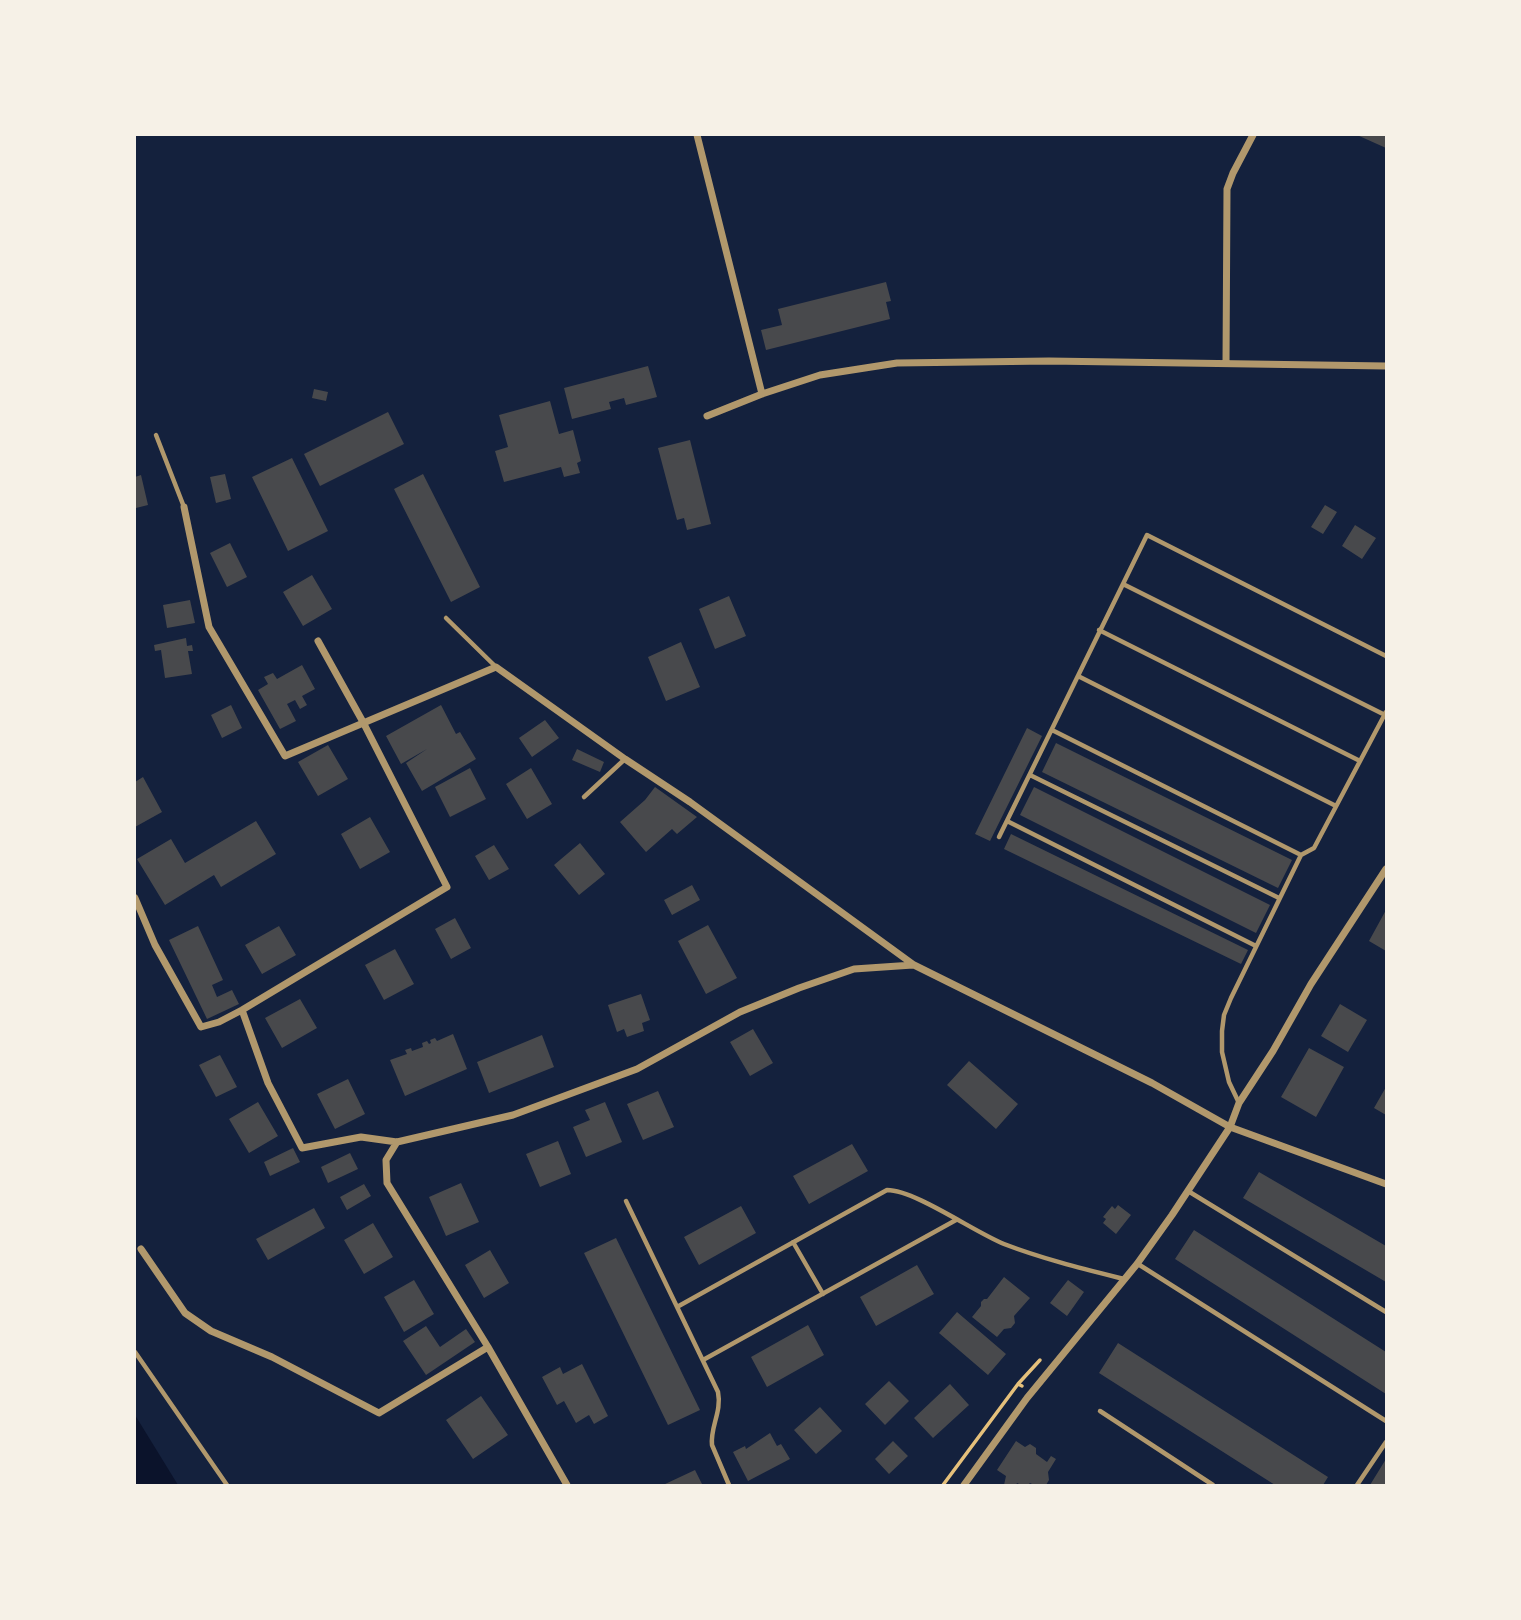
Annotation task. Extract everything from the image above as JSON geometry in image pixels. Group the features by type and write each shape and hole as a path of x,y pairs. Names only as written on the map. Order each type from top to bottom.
{"street":[{"path":"697,135 762,394"},
{"path":"1226,363 1227,189 1253,135"},
{"path":"707,416 820,375 897,363 1386,366"},
{"path":"184,507 209,627 285,756 496,667 690,802 914,965 1152,1083 1230,1127 1386,1184"},
{"path":"135,898 155,945 201,1027 219,1022 242,1010 447,887 363,722 318,641"},
{"path":"964,1485 1027,1398 1137,1264 1188,1191 1230,1127 1239,1103 1273,1051 1311,984 1386,869"},
{"path":"242,1010 268,1083 302,1148 361,1137 397,1142 513,1115 637,1069 740,1012 821,980 854,969 914,965"},
{"path":"397,1142 386,1160 387,1183 488,1346 567,1485"},
{"path":"141,1249 185,1313 211,1331 272,1357 379,1413 488,1346"}],"lane":[{"path":"156,435 184,507"},
{"path":"999,837 1147,536 1386,656"},
{"path":"1122,584 1385,714 1314,848 1301,855 1231,998 1222,1031 1222,1052 1229,1082 1239,1103"},
{"path":"446,618 496,667"},
{"path":"1099,630 1360,761"},
{"path":"1077,676 1336,806"},
{"path":"1052,730 1301,855"},
{"path":"584,797 625,759"},
{"path":"1030,775 1279,898"},
{"path":"1007,821 1256,946"},
{"path":"677,1307 887,1190 905,1193 1016,1248 1124,1279"},
{"path":"1188,1191 1386,1312"},
{"path":"626,1201 718,1392 720,1401 711,1438 729,1485"},
{"path":"703,1360 956,1220"},
{"path":"793,1242 822,1294"},
{"path":"1137,1264 1386,1421"},
{"path":"135,1352 227,1485"},
{"path":"1100,1411 1213,1485"},
{"path":"1357,1485 1386,1442"}],"water":[{"path":"135,1415 178,1485 135,1485"}],"building":[{"path":"1357,135 1386,135 1386,148"},
{"path":"886,282 891,301 886,302 890,319 766,350 761,330 782,325 778,309"},
{"path":"648,366 657,397 626,405 624,398 609,402 611,409 572,419 564,388"},
{"path":"314,389 328,392 326,401 312,398"},
{"path":"550,401 559,434 573,430 581,461 577,463 580,473 564,477 561,467 504,482 495,451 508,447 499,415"},
{"path":"388,412 404,444 320,486 304,454"},
{"path":"690,440 711,524 687,530 684,518 677,520 658,448"},
{"path":"292,458 328,531 288,551 252,477"},
{"path":"225,474 231,499 216,503 210,477"},
{"path":"423,474 480,587 451,602 394,489"},
{"path":"141,475 148,505 136,508 135,477"},
{"path":"1325,505 1337,512 1323,534 1311,527"},
{"path":"1355,525 1376,538 1362,559 1342,546"},
{"path":"230,543 247,577 227,587 210,553"},
{"path":"312,575 332,609 303,626 283,592"},
{"path":"729,596 746,636 715,649 699,609"},
{"path":"190,600 195,623 167,628 163,605"},
{"path":"186,638 187,646 192,645 193,651 188,651 192,674 165,678 161,650 155,651 154,645"},
{"path":"681,642 700,687 666,701 648,657"},
{"path":"302,665 315,689 302,696 307,705 300,709 295,700 287,704 296,721 280,729 258,690 268,684 264,677 273,673 277,679"},
{"path":"231,705 242,728 222,738 211,715"},
{"path":"441,705 456,734 460,732 476,759 422,791 406,763 427,749 401,764 386,736"},
{"path":"545,720 559,738 532,757 519,738"},
{"path":"1027,728 1042,736 990,841 975,834"},
{"path":"1056,743 1292,860 1278,888 1042,772"},
{"path":"328,745 348,779 318,796 298,762"},
{"path":"577,749 604,762 600,772 572,760"},
{"path":"470,768 486,799 450,817 435,787"},
{"path":"531,768 552,804 527,819 506,784"},
{"path":"143,777 162,812 135,827 135,782"},
{"path":"655,787 697,817 677,834 672,829 646,852 620,822 645,800"},
{"path":"1034,787 1270,905 1256,933 1020,815"},
{"path":"370,817 390,852 360,869 341,834"},
{"path":"256,821 276,854 221,887 214,875 165,905 137,859 171,839 185,863"},
{"path":"1011,834 1248,950 1241,964 1004,849"},
{"path":"580,843 605,874 579,895 554,865"},
{"path":"494,845 509,869 489,880 475,856"},
{"path":"692,885 700,900 672,915 664,900"},
{"path":"1386,910 1386,951 1369,941"},
{"path":"455,918 471,948 451,959 435,929"},
{"path":"708,925 737,978 706,994 678,941"},
{"path":"198,926 223,980 212,985 217,997 232,990 239,1004 207,1019 169,940"},
{"path":"279,926 296,955 262,974 245,945"},
{"path":"395,949 414,984 384,1000 365,965"},
{"path":"641,994 650,1020 642,1023 644,1031 627,1037 624,1029 617,1032 608,1005"},
{"path":"300,999 317,1028 282,1048 265,1018"},
{"path":"1340,1004 1367,1020 1348,1052 1321,1036"},
{"path":"753,1029 773,1063 750,1076 730,1042"},
{"path":"453,1034 467,1069 405,1096 390,1060 407,1054 405,1050 411,1048 412,1051 423,1047 422,1043 427,1041 429,1044 430,1040 435,1038 437,1041"},
{"path":"542,1035 554,1067 489,1093 477,1062"},
{"path":"1309,1048 1344,1067 1316,1117 1281,1097"},
{"path":"220,1055 237,1087 216,1097 199,1065"},
{"path":"969,1061 1018,1104 996,1129 947,1085"},
{"path":"348,1079 365,1114 335,1129 317,1094"},
{"path":"1386,1087 1386,1115 1374,1108"},
{"path":"658,1091 674,1127 643,1140 627,1104"},
{"path":"258,1102 278,1136 249,1153 229,1119"},
{"path":"605,1102 622,1142 586,1157 573,1127 590,1120 585,1110"},
{"path":"558,1141 571,1174 540,1187 526,1154"},
{"path":"852,1144 868,1171 809,1204 793,1176"},
{"path":"293,1148 300,1162 270,1176 264,1162"},
{"path":"350,1153 358,1169 328,1183 321,1167"},
{"path":"1259,1172 1386,1246 1386,1282 1243,1198"},
{"path":"461,1183 479,1222 446,1236 429,1197"},
{"path":"364,1184 371,1196 347,1210 340,1197"},
{"path":"1118,1205 1131,1215 1116,1234 1103,1223 1106,1219 1103,1217 1112,1206 1115,1209"},
{"path":"741,1206 756,1233 699,1265 684,1237"},
{"path":"314,1208 325,1228 268,1260 256,1239"},
{"path":"373,1223 393,1257 364,1274 344,1240"},
{"path":"1194,1230 1386,1352 1386,1394 1175,1259"},
{"path":"616,1238 700,1410 668,1425 584,1253"},
{"path":"490,1250 509,1283 484,1298 465,1265"},
{"path":"917,1265 934,1294 876,1326 860,1297"},
{"path":"1004,1277 1030,1298 1014,1316 1015,1323 1011,1328 1004,1329 997,1337 972,1317 981,1302 987,1299"},
{"path":"414,1280 434,1314 404,1332 384,1297"},
{"path":"1068,1280 1084,1292 1067,1316 1050,1303"},
{"path":"957,1312 1006,1354 988,1375 939,1333"},
{"path":"808,1325 824,1355 767,1387 751,1357"},
{"path":"426,1326 440,1347 466,1329 475,1342 426,1375 403,1341"},
{"path":"1118,1343 1328,1477 1323,1485 1275,1485 1099,1373"},
{"path":"582,1364 608,1416 594,1424 589,1415 576,1423 564,1401 557,1405 542,1377 560,1367 563,1374"},
{"path":"889,1381 909,1401 885,1425 865,1404"},
{"path":"950,1384 969,1405 933,1438 914,1418"},
{"path":"481,1396 508,1435 473,1459 446,1420"},
{"path":"820,1407 842,1431 816,1454 794,1430"},
{"path":"770,1433 777,1446 781,1444 790,1459 748,1481 733,1452 745,1446 746,1449"},
{"path":"893,1441 908,1456 889,1474 875,1459"},
{"path":"1016,1441 1025,1447 1030,1444 1036,1448 1036,1454 1047,1462 1051,1456 1056,1459 1048,1472 1049,1480 1046,1485 1004,1485 1006,1476 997,1470"},
{"path":"1386,1459 1386,1485 1370,1485"},
{"path":"695,1470 702,1484 700,1485 663,1485"}]}
